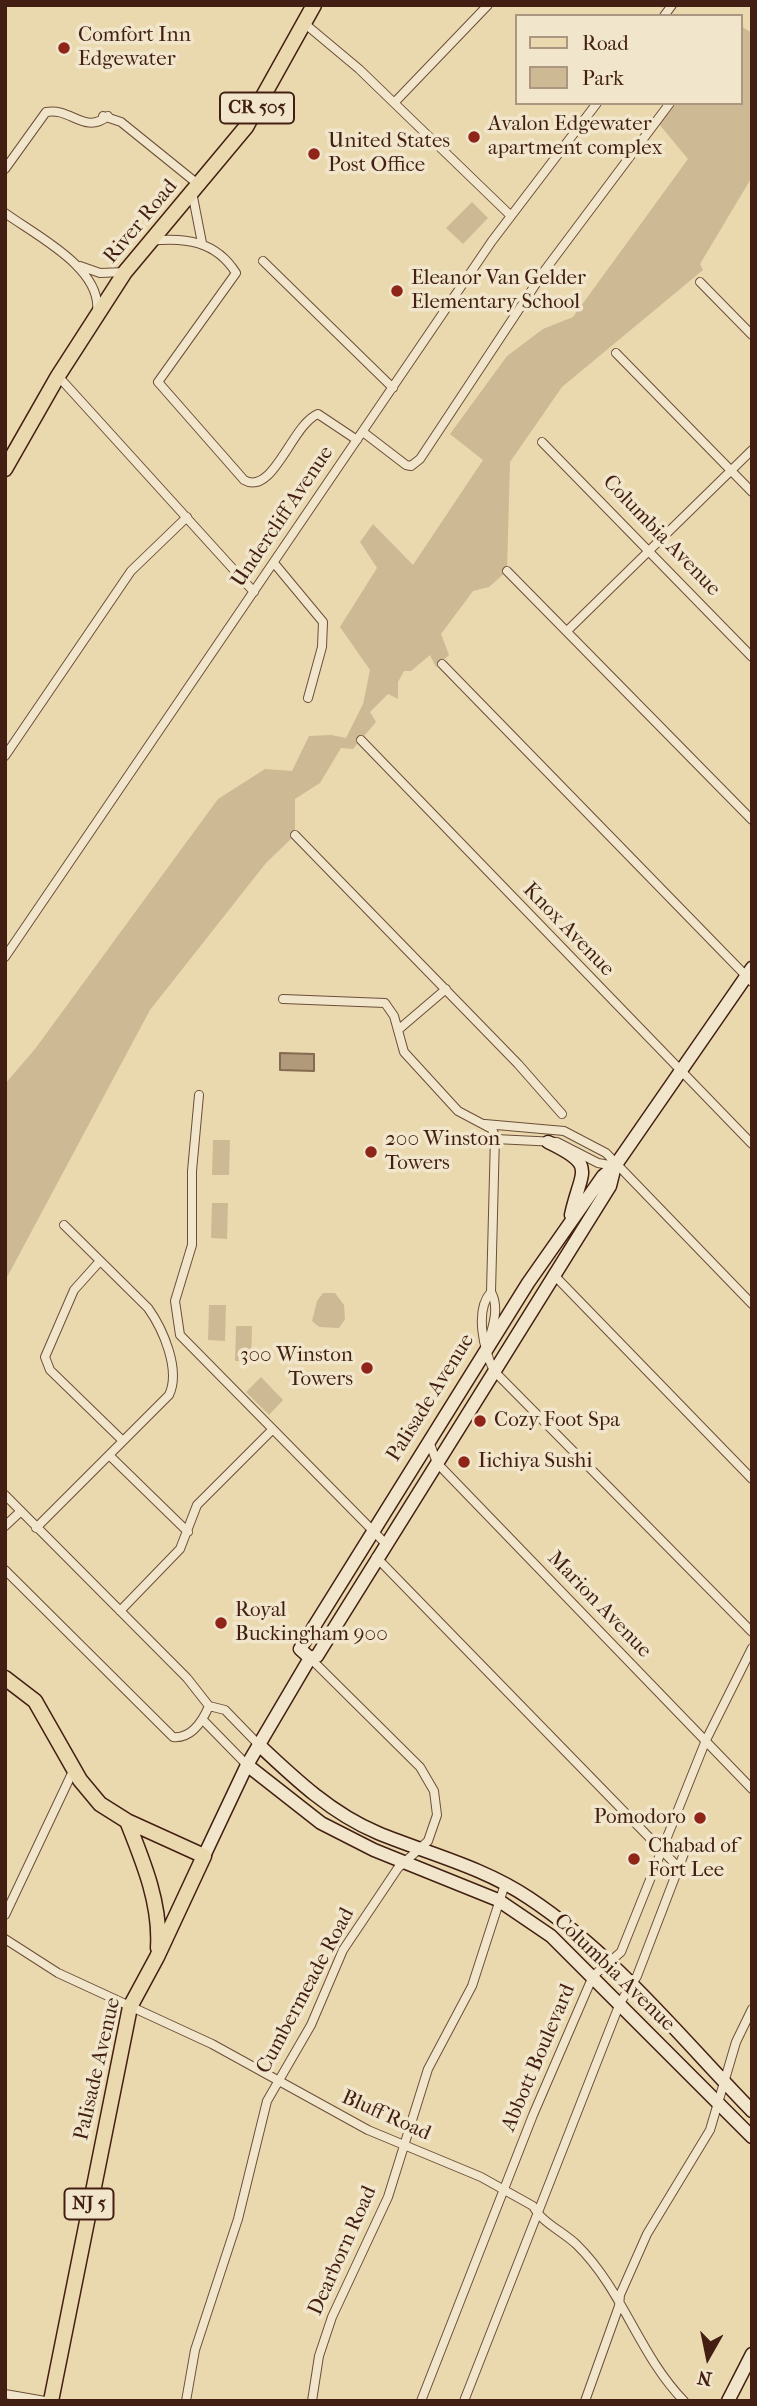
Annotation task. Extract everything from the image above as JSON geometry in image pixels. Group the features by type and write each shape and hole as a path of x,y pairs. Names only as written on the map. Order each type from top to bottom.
{"main road":[{"name":"River Road","path":"5,469 58,376 125,272 246,127 314,5"},
{"name":"Palisade Avenue","path":"310,1658 300,1649 485,1352 567,1225 603,1176 615,1166 679,1070 750,976"},
{"path":"548,1142 573,1154 582,1164 582,1179 567,1225 565,1245 551,1264 554,1274"},
{"name":"Palisade Avenue","path":"51,2401 130,2007 157,1957 247,1765 310,1658 317,1656 376,1557 610,1186 615,1166"},
{"path":"5,1678 36,1701 74,1769 100,1804 127,1821 204,1856"},
{"name":"Columbia Avenue","path":"259,1745 327,1805 377,1833 421,1848 505,1884 550,1912 632,1986 752,2111"},
{"name":"Columbia Avenue","path":"247,1765 321,1824 374,1850 498,1900 551,1936 621,2003 752,2137"},
{"name":"NJ 5","path":"127,1821 146,1871 158,1920 157,1957"},
{"path":"728,2401 752,2354"}],"street":[{"path":"394,103 488,5"},
{"path":"304,23 394,103 510,215"},
{"name":"Undercliff Avenue","path":"5,957 510,215 595,105"},
{"path":"149,241 177,239 202,243 223,257 236,273 160,376 159,385 248,482 265,480 301,429 318,414 411,466 420,460 545,270 669,105"},
{"path":"5,169 46,112 58,110 89,124 99,116 108,116 121,122 195,189 202,243"},
{"path":"5,213 74,263 94,287 98,302 96,315"},
{"path":"263,261 393,388"},
{"path":"74,263 100,273 125,272"},
{"path":"700,282 752,335"},
{"path":"616,353 752,492"},
{"path":"58,376 254,592"},
{"name":"Columbia Avenue","path":"542,442 752,657"},
{"path":"567,631 752,450"},
{"path":"5,756 131,571 187,517"},
{"path":"274,563 323,621 322,647 308,698"},
{"path":"507,571 752,820"},
{"path":"442,664 750,976"},
{"name":"Knox Avenue","path":"361,740 752,1144"},
{"path":"295,835 446,989 562,1114"},
{"path":"398,1030 446,989"},
{"path":"283,999 385,1003 398,1030 404,1052 458,1111 492,1129 495,1139 491,1292 495,1299 494,1323 485,1352 494,1371 752,1632"},
{"path":"199,1095 191,1171 194,1221 192,1245 175,1301 180,1335 271,1431 385,1543"},
{"path":"480,1124 564,1131 606,1153 615,1166 752,1304"},
{"path":"495,1139 568,1145 598,1163 615,1166"},
{"path":"36,1528 169,1395 173,1387 171,1365 159,1324 148,1308 64,1225"},
{"path":"100,1261 74,1290 45,1357 50,1370 123,1441"},
{"path":"554,1274 752,1479"},
{"path":"120,1611 180,1549 197,1505 271,1431"},
{"name":"Marion Avenue","path":"429,1441 437,1463 752,1788"},
{"path":"109,1455 188,1532"},
{"path":"5,1495 187,1678 209,1706 225,1710 259,1745"},
{"path":"5,1526 21,1511"},
{"path":"376,1557 680,1869"},
{"path":"5,1570 169,1734 180,1738 186,1736 203,1720 209,1706"},
{"name":"Abbott Boulevard","path":"421,2401 593,1976 621,1952 706,1740 752,1648"},
{"name":"Cumbermeade Road","path":"186,2401 195,2350 238,2219 262,2114 311,2025 343,1950 405,1862 428,1841 437,1815 434,1791 428,1777 310,1658"},
{"path":"203,1720 247,1765"},
{"path":"5,1915 74,1769"},
{"path":"464,2401 621,2003 632,1986 688,1843"},
{"name":"Dearborn Road","path":"312,2401 319,2356 328,2327 379,2218 428,2069 472,1986 505,1884"},
{"name":"Bluff Road","path":"5,1939 58,1973 212,2044 359,2126 505,2190 533,2206 538,2215 585,2254 620,2306 650,2358 684,2401"},
{"path":"585,2401 620,2306 620,2295 647,2234 699,2150 719,2104 723,2081 736,2042 752,2010"},
{"path":"5,2394 45,2401"}],"green space":[{"path":"743,27 752,33 752,177 700,264 703,270 562,387 510,462 507,571 489,587 473,591 441,634 449,655 436,667 430,655 411,671 404,671 398,682 398,699 388,694 370,712 376,722 353,749 341,748 320,783 295,799 295,835 266,863 150,1010 5,1281 5,1084 35,1049 218,799 265,769 292,771 309,736 331,735 346,738 363,704 370,670 340,627 377,568 360,542 373,524 413,565 483,460 450,434 507,356 543,329 573,317 688,159 659,124 675,105 743,105"},
{"path":"472,202 488,218 463,244 446,228"},
{"path":"213,1140 230,1140 229,1175 212,1175"},
{"path":"212,1203 228,1203 227,1239 211,1238"},
{"path":"323,1293 335,1293 344,1305 345,1319 339,1328 319,1327 312,1321 317,1301"},
{"path":"209,1305 226,1305 225,1341 208,1340"},
{"path":"236,1326 252,1326 251,1361 235,1361"},
{"path":"261,1377 283,1400 269,1415 246,1392"}],"shaded area":[{"path":"280,1053 314,1054 314,1071 280,1070"}],"place":[{"name":"Comfort Inn Edgewater","path":"64,48"},
{"name":"Avalon Edgewater apartment complex","path":"474,137"},
{"name":"United States Post Office","path":"314,154"},
{"name":"Eleanor Van Gelder Elementary School","path":"397,291"},
{"name":"200 Winston Towers","path":"371,1152"},
{"name":"300 Winston Towers","path":"367,1368"},
{"name":"Cozy Foot Spa","path":"480,1421"},
{"name":"Iichiya Sushi","path":"464,1462"},
{"name":"Royal Buckingham 900","path":"221,1623"},
{"name":"Pomodoro","path":"700,1818"},
{"name":"Chabad of Fort Lee","path":"634,1859"}]}
